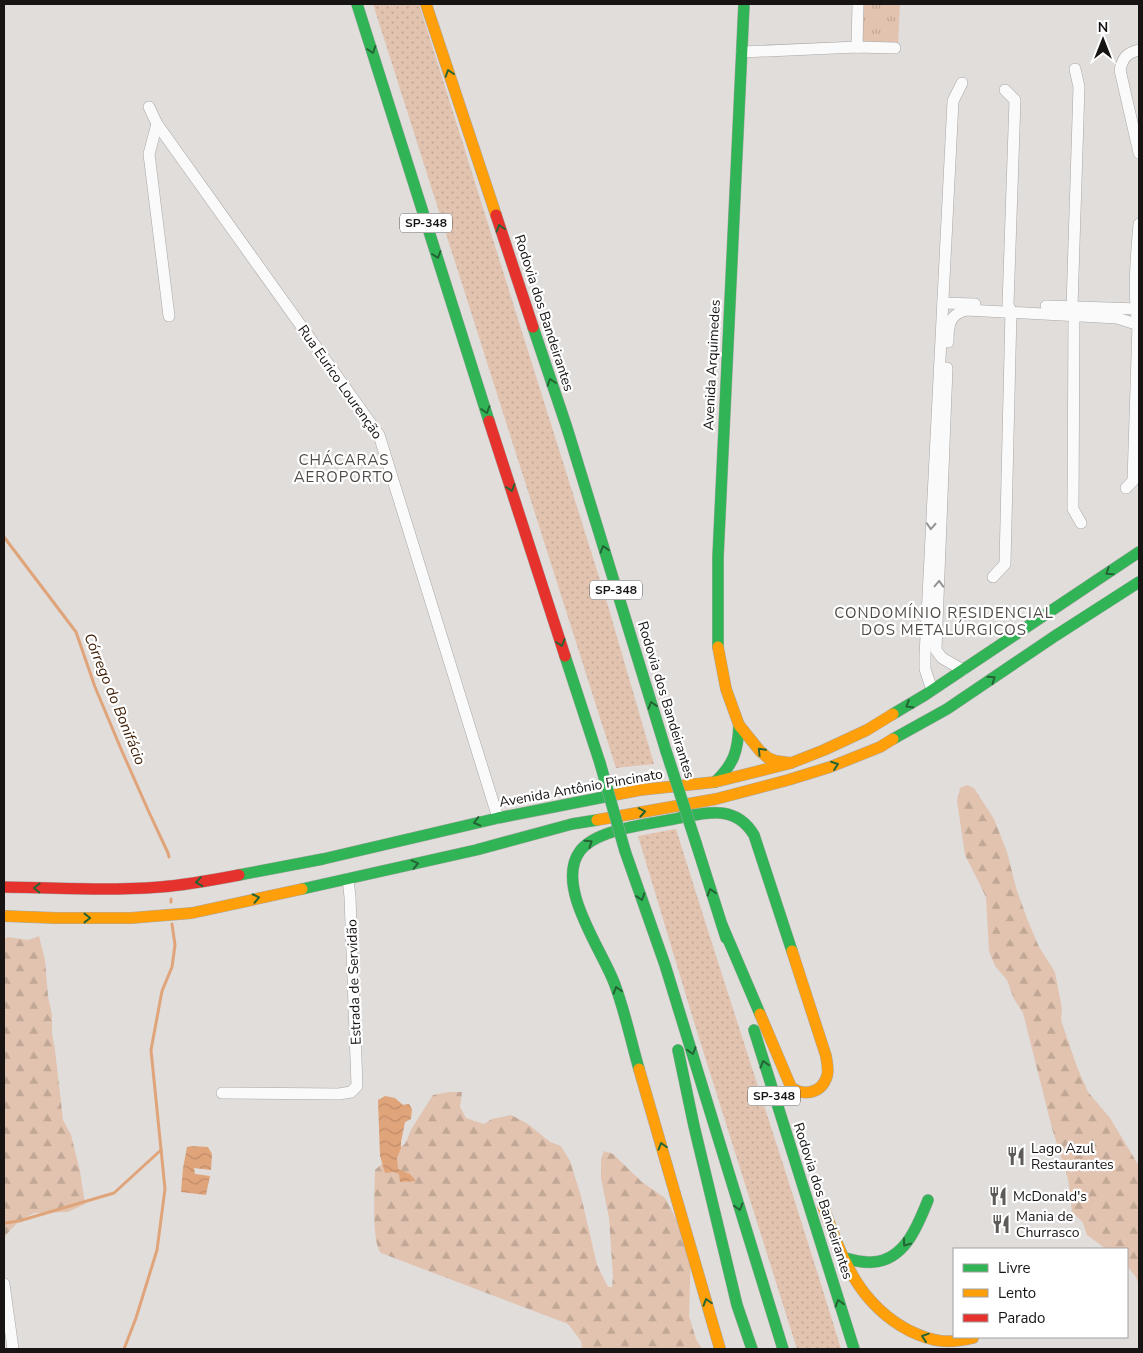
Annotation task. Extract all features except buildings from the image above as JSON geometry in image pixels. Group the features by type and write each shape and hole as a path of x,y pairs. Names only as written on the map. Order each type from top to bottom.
{"main road":[{"name":"SP-348","path":"357,4 600,763 625,851 665,965 782,1349"},
{"name":"Rodovia dos Bandeirantes","path":"426,4 564,419 854,1349"},
{"name":"Avenida Arquimedes","path":"744,4 718,557 718,651 726,689 740,725 760,752 768,758 791,763"},
{"name":"Avenida Antônio Pincinato","path":"4,887 120,889 197,883 323,859 568,803 640,790 715,782 791,763 867,730 963,670 1139,552"},
{"path":"4,916 131,918 192,913 212,899 348,879 476,850 572,824 716,799 788,780 880,747 947,709 1054,636 1139,582"},
{"path":"932,690 948,695 972,693"},
{"name":"Avenida Arquimedes","path":"715,782 726,772 733,761 739,742 740,725"},
{"path":"720,1349 615,985 609,968 587,927 576,900 572,878 576,857 582,848 593,840 623,829 717,812 740,818 754,834 826,1056 827,1075 823,1084 816,1090 802,1093 797,1092 791,1087 722,926"},
{"path":"323,859 335,863 342,868 346,872 348,879"},
{"path":"212,899 217,888 248,884 272,877 289,866"},
{"path":"665,965 676,1038 694,1126 737,1305 752,1349"},
{"path":"784,1128 807,1166 842,1257 865,1295 884,1314 906,1330 927,1338 946,1342 973,1338"},
{"path":"842,1257 856,1262 870,1263 886,1260 902,1250 913,1234 928,1200"}],"street":[{"path":"857,47 858,4"},
{"path":"742,52 857,47 894,48"},
{"path":"1139,50 1131,52 1123,60 1120,70 1135,116 1139,153"},
{"path":"1075,69 1079,87 1073,311 1073,509 1082,523"},
{"path":"932,690 924,669 942,303 953,101 962,83"},
{"path":"994,576 1005,564 1009,308 1015,100 1005,90"},
{"name":"Rua Eurico Lourenção","path":"149,107 157,124 379,435 498,818"},
{"path":"157,124 150,154 169,316"},
{"path":"1126,488 1133,481 1139,224"},
{"path":"942,303 1073,311 1137,309"},
{"path":"963,670 942,658 936,650 948,328 958,312 1009,308"},
{"path":"1073,311 1128,320 1138,325"},
{"name":"Estrada de Servidão","path":"222,1093 339,1094 351,1092 357,1086 348,879"},
{"path":"4,1291 13,1349"}],"green space":[{"path":"373,4 419,4 606,599 654,764 616,768"},
{"path":"858,4 900,4 898,45 857,47"},
{"path":"967,785 974,788 994,819 1007,852 1016,888 1028,921 1039,947 1055,972 1062,1009 1061,1020 1077,1067 1088,1092 1110,1118 1139,1166 1139,1285 1136,1277 1128,1267 1128,1248 1105,1248 1087,1235 1083,1223 1072,1211 1068,1179 1052,1128 1023,1013 1014,999 1007,980 995,966 989,951 986,897 965,855 957,801 960,788"},
{"path":"676,829 841,1349 797,1349 694,1022 638,836"},
{"path":"39,936 45,960 63,1120 71,1135 80,1171 85,1204 68,1212 34,1213 19,1221 4,1237 4,939 8,937 28,940"},
{"path":"462,1092 460,1107 466,1118 484,1124 492,1119 511,1115 528,1124 550,1142 561,1146 570,1161 581,1196 597,1265 608,1287 612,1287 613,1277 609,1218 601,1178 601,1159 604,1151 613,1154 642,1182 665,1198 691,1249 689,1316 696,1339 702,1349 582,1349 581,1341 568,1324 381,1253 376,1238 375,1226 375,1170 405,1144 412,1128 433,1095"}],"water":[{"path":"385,1096 395,1098 403,1105 409,1104 412,1109 411,1119 405,1122 401,1148 397,1158 398,1169 410,1174 416,1181 400,1182 399,1174 393,1172 385,1173 380,1156 378,1100"},
{"path":"187,1147 208,1147 212,1154 211,1170 194,1168 195,1174 210,1176 206,1195 181,1192"}],"waterway":[{"name":"Córrego do Bonifácio","path":"4,537 76,632 95,687 169,857"},
{"name":"Córrego do Bonifácio","path":"124,1349 136,1318 157,1250 165,1189 151,1050 162,991 172,967 175,945 172,924"},
{"path":"5,1223 19,1221 114,1193 161,1150"}],"traffic: fast":[{"path":"357,4 489,421"},
{"path":"718,647 718,557 744,4"},
{"path":"533,327 567,428 666,751"},
{"path":"893,714 925,695 1139,552"},
{"path":"893,739 947,709 1139,582"},
{"path":"565,656 600,763"},
{"path":"715,782 727,769 734,756 738,742 739,725"},
{"path":"666,751 696,843"},
{"path":"600,763 625,851"},
{"path":"239,875 323,859 498,818 614,795"},
{"path":"639,1069 615,985 576,900 573,882 574,865 580,851 588,843 599,837 626,828 701,814 721,813 739,819 747,825 754,835 792,951"},
{"path":"302,889 476,850 572,824 597,820"},
{"path":"696,843 726,938"},
{"path":"625,851 665,965 783,1349"},
{"path":"722,925 760,1014"},
{"path":"754,1030 854,1349"},
{"path":"678,1050 694,1126 737,1305 752,1349"},
{"path":"842,1257 857,1261 873,1262 884,1260 894,1255 909,1240 928,1200"}],"traffic: slow":[{"path":"426,4 496,215"},
{"path":"718,647 726,689 739,725 768,758 791,763"},
{"path":"614,795 640,790 715,782 791,763 867,730 893,714"},
{"path":"597,820 716,799 788,780 830,767 880,747 893,739"},
{"path":"4,916 131,918 192,913 302,889"},
{"path":"760,1014 791,1087 801,1092 817,1090 825,1082 828,1066 792,951"},
{"path":"639,1069 720,1349"},
{"path":"823,1206 837,1244 854,1278 877,1307 892,1320 926,1338 941,1341 973,1338"}],"traffic: jam":[{"path":"496,215 533,327"},
{"path":"489,421 565,656"},
{"path":"4,887 121,889 180,885 239,875"}],"place":[{"name":"Lago Azul Restaurantes","path":"1016,1156"},
{"name":"McDonald's","path":"998,1196"},
{"name":"Mania de Churrasco","path":"1001,1224"}],"district":[{"name":"CHÁCARAS AEROPORTO","path":"344,468"},
{"name":"CONDOMÍNIO RESIDENCIAL DOS METALÚRGICOS","path":"944,622"}]}
